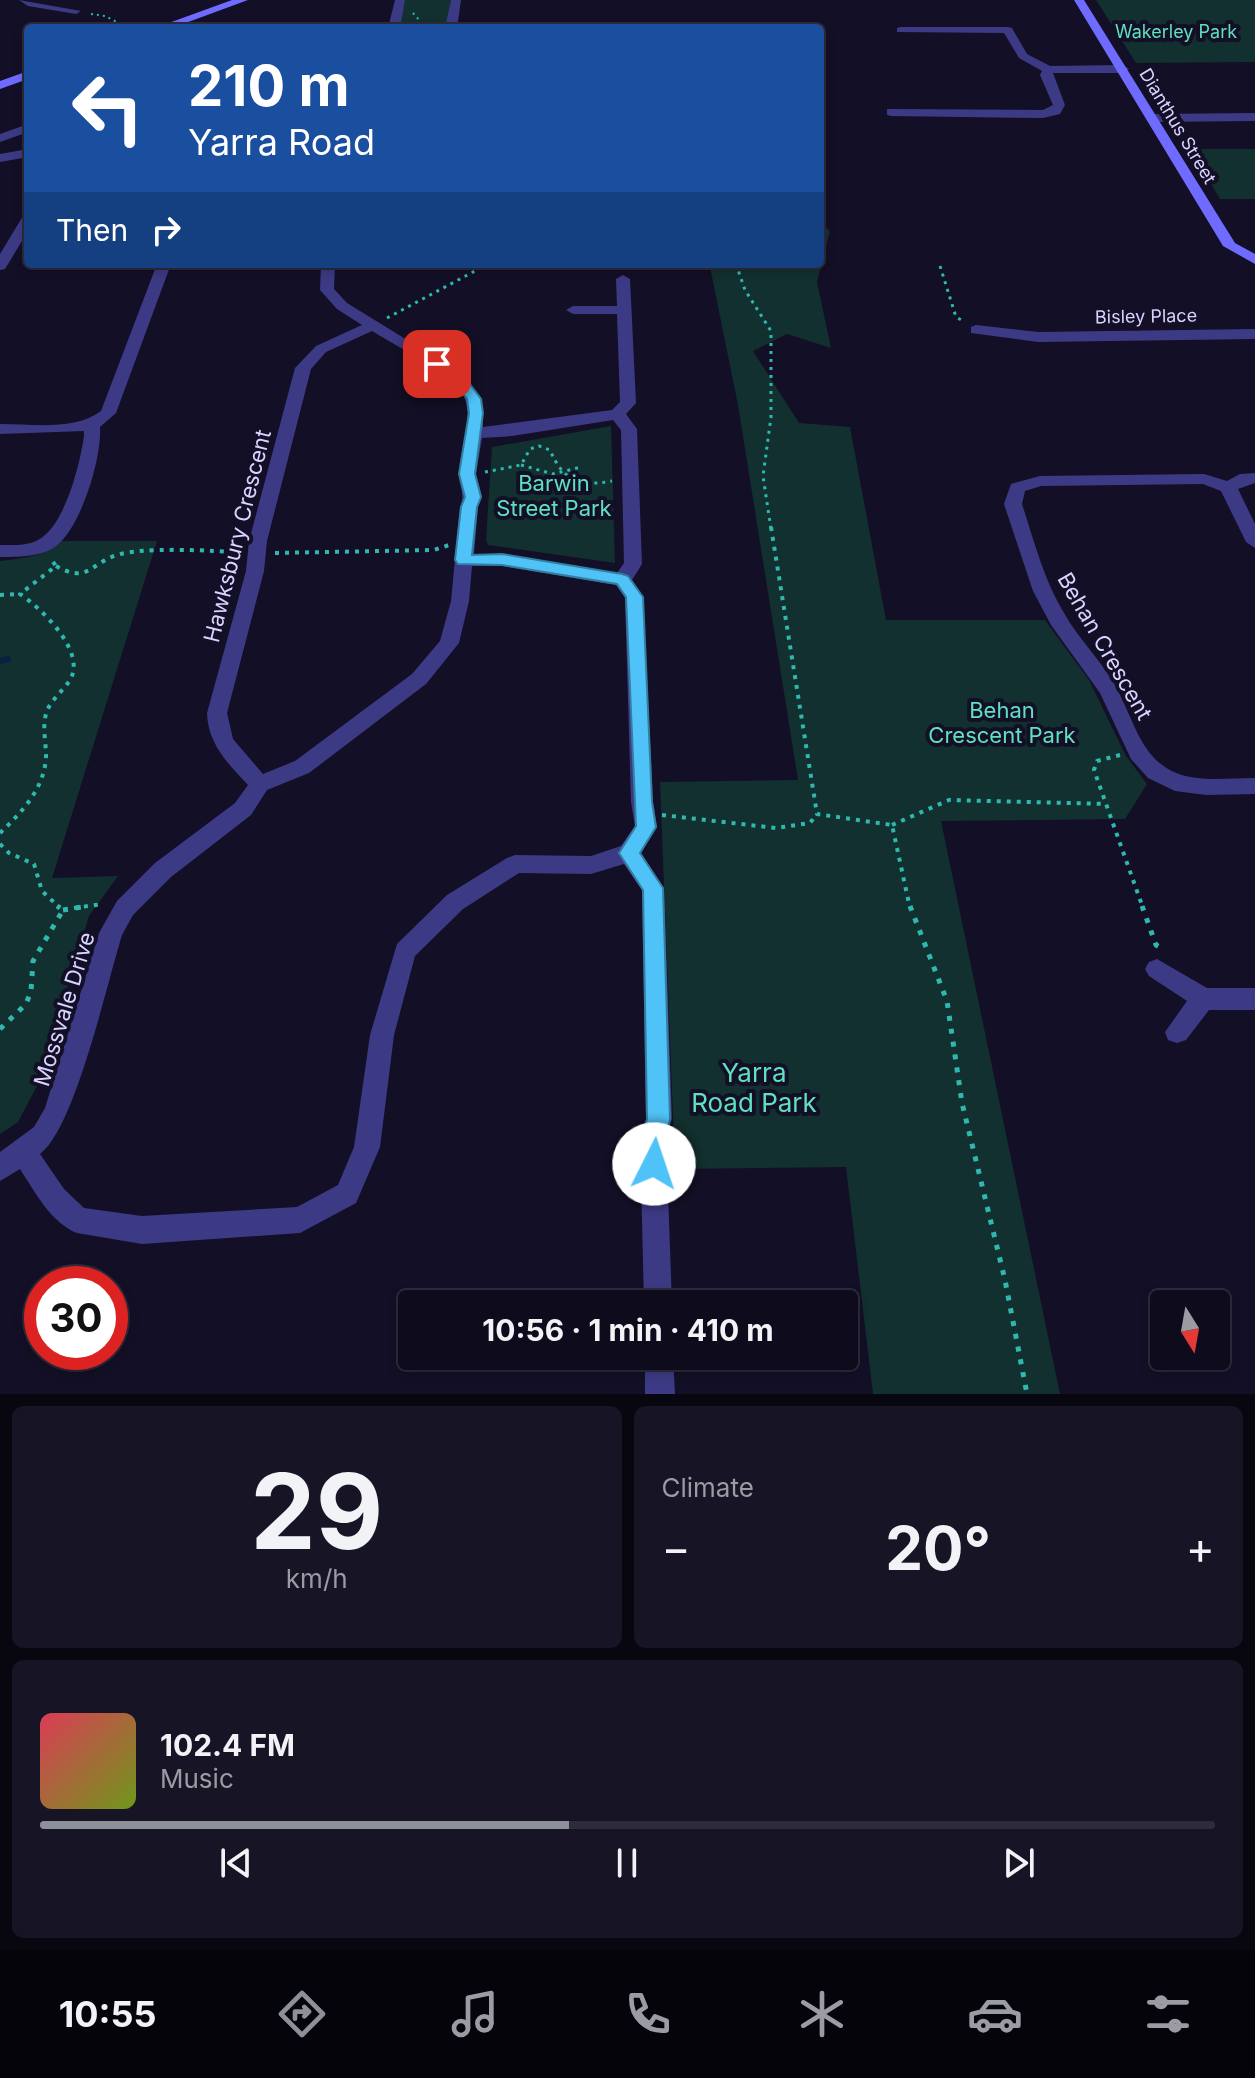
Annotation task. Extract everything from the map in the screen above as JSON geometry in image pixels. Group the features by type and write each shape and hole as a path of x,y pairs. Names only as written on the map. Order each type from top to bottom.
{"street":[{"path":"24,0 76,11"},
{"path":"173,24 243,0"},
{"path":"395,24 400,0"},
{"path":"452,24 456,0"},
{"name":"Dianthus Street","path":"1079,0 1230,246 1255,260"},
{"path":"901,30 1008,30 1023,56 1048,70 1123,69"},
{"path":"891,112 1043,114 1056,111 1059,105 1046,75 1048,70"},
{"path":"0,85 24,76"},
{"path":"1153,118 1255,117"},
{"path":"0,138 24,129"},
{"path":"0,158 24,154"},
{"path":"0,266 24,226"},
{"path":"0,429 92,425 108,413 157,292 162,268"},
{"name":"Mossvale Drive","path":"0,1168 43,1136 56,1112 111,933 125,908 163,870 243,809 260,784 302,767 419,679 449,643 460,601 459,552 473,497 467,474 475,433 474,399 458,378 342,306 327,290 328,268"},
{"path":"475,433 512,431 617,414 628,403 623,279"},
{"path":"573,310 623,310"},
{"name":"Hawksbury Crescent","path":"260,784 223,744 216,728 234,646 259,562 257,540 263,527 303,368 321,349 373,325"},
{"name":"Bisley Place","path":"976,330 1038,337 1255,334"},
{"path":"617,414 629,429 633,564 622,580"},
{"path":"0,551 35,549 59,533 90,457 94,437 92,425"},
{"name":"Behan Crescent","path":"1255,478 1246,478 1228,487 1204,479 1040,481 1017,488 1013,504 1042,591 1058,620 1108,690 1138,753 1155,772 1175,783 1206,787 1255,786"},
{"path":"1228,487 1255,542"},
{"path":"23,1152 55,1198 77,1220 142,1230 300,1220 347,1194 367,1147 382,1035 405,951 455,902 515,864 591,865 629,853 646,827 634,597 622,580 459,552"},
{"path":"629,853 653,888 659,1119 653,1136 658,1290"},
{"path":"1161,960 1203,999 1255,999"},
{"path":"1177,1032 1203,999"},
{"path":"659,1370 660,1394"}],"path":[{"path":"76,11 105,16 121,24"},
{"path":"940,266 956,317 976,330"},
{"path":"373,325 480,268"},
{"path":"644,813 776,828 810,823 817,814 763,476 771,417 771,331 745,290 737,268"},
{"path":"521,465 530,449 539,446 550,450 566,479 580,484 630,477"},
{"path":"485,472 521,465 546,473 581,467"},
{"path":"51,540 61,547 49,561 70,574 81,575 118,554 176,554 212,550 246,554"},
{"path":"263,553 459,552"},
{"path":"20,594 56,566"},
{"path":"0,595 20,594 37,604 73,660 72,674 52,699 45,714 46,759 41,777 14,821 0,833"},
{"path":"1138,753 1107,756 1097,761 1094,770 1161,960"},
{"path":"817,814 892,825 949,800 1106,804"},
{"path":"892,825 913,920 947,1001 962,1103 1005,1280 1027,1394"},
{"path":"0,844 9,853 34,864 42,893 51,904 63,910 95,903 112,905"},
{"path":"0,1029 26,1008 33,987 31,969 37,954 59,925 63,910"}],"green space":[{"path":"405,0 451,0 447,24 400,24"},
{"name":"Wakerley Park","path":"1096,0 1255,0 1255,62 1136,63"},
{"path":"1190,149 1255,149 1255,199 1220,199"},
{"path":"824,226 830,231 824,255"},
{"path":"710,268 821,268 817,282 831,348 787,334 753,351 799,423 850,427 886,620 1045,620 1089,680 1126,756 1147,784 1125,819 941,821 1060,1394 873,1394 846,1167 675,1169 660,782 798,780 738,405"},
{"name":"Barwin Street Park","path":"611,426 615,563 488,545 492,447"},
{"path":"62,541 157,541 52,878 118,876 89,916 38,1084 18,1122 0,1134 0,561 40,554"}],"waterway":[{"path":"0,661 8,659"}],"route":[{"path":"437,364 458,378 474,399 476,413 467,474 473,497 463,560 502,560 622,580 634,597 642,802 646,827 629,853 653,888 659,1119 653,1136 654,1164"}],"park label":[{"name":"Behan Crescent Park","path":"1002,722"},
{"name":"Yarra Road Park","path":"754,1087"}]}
